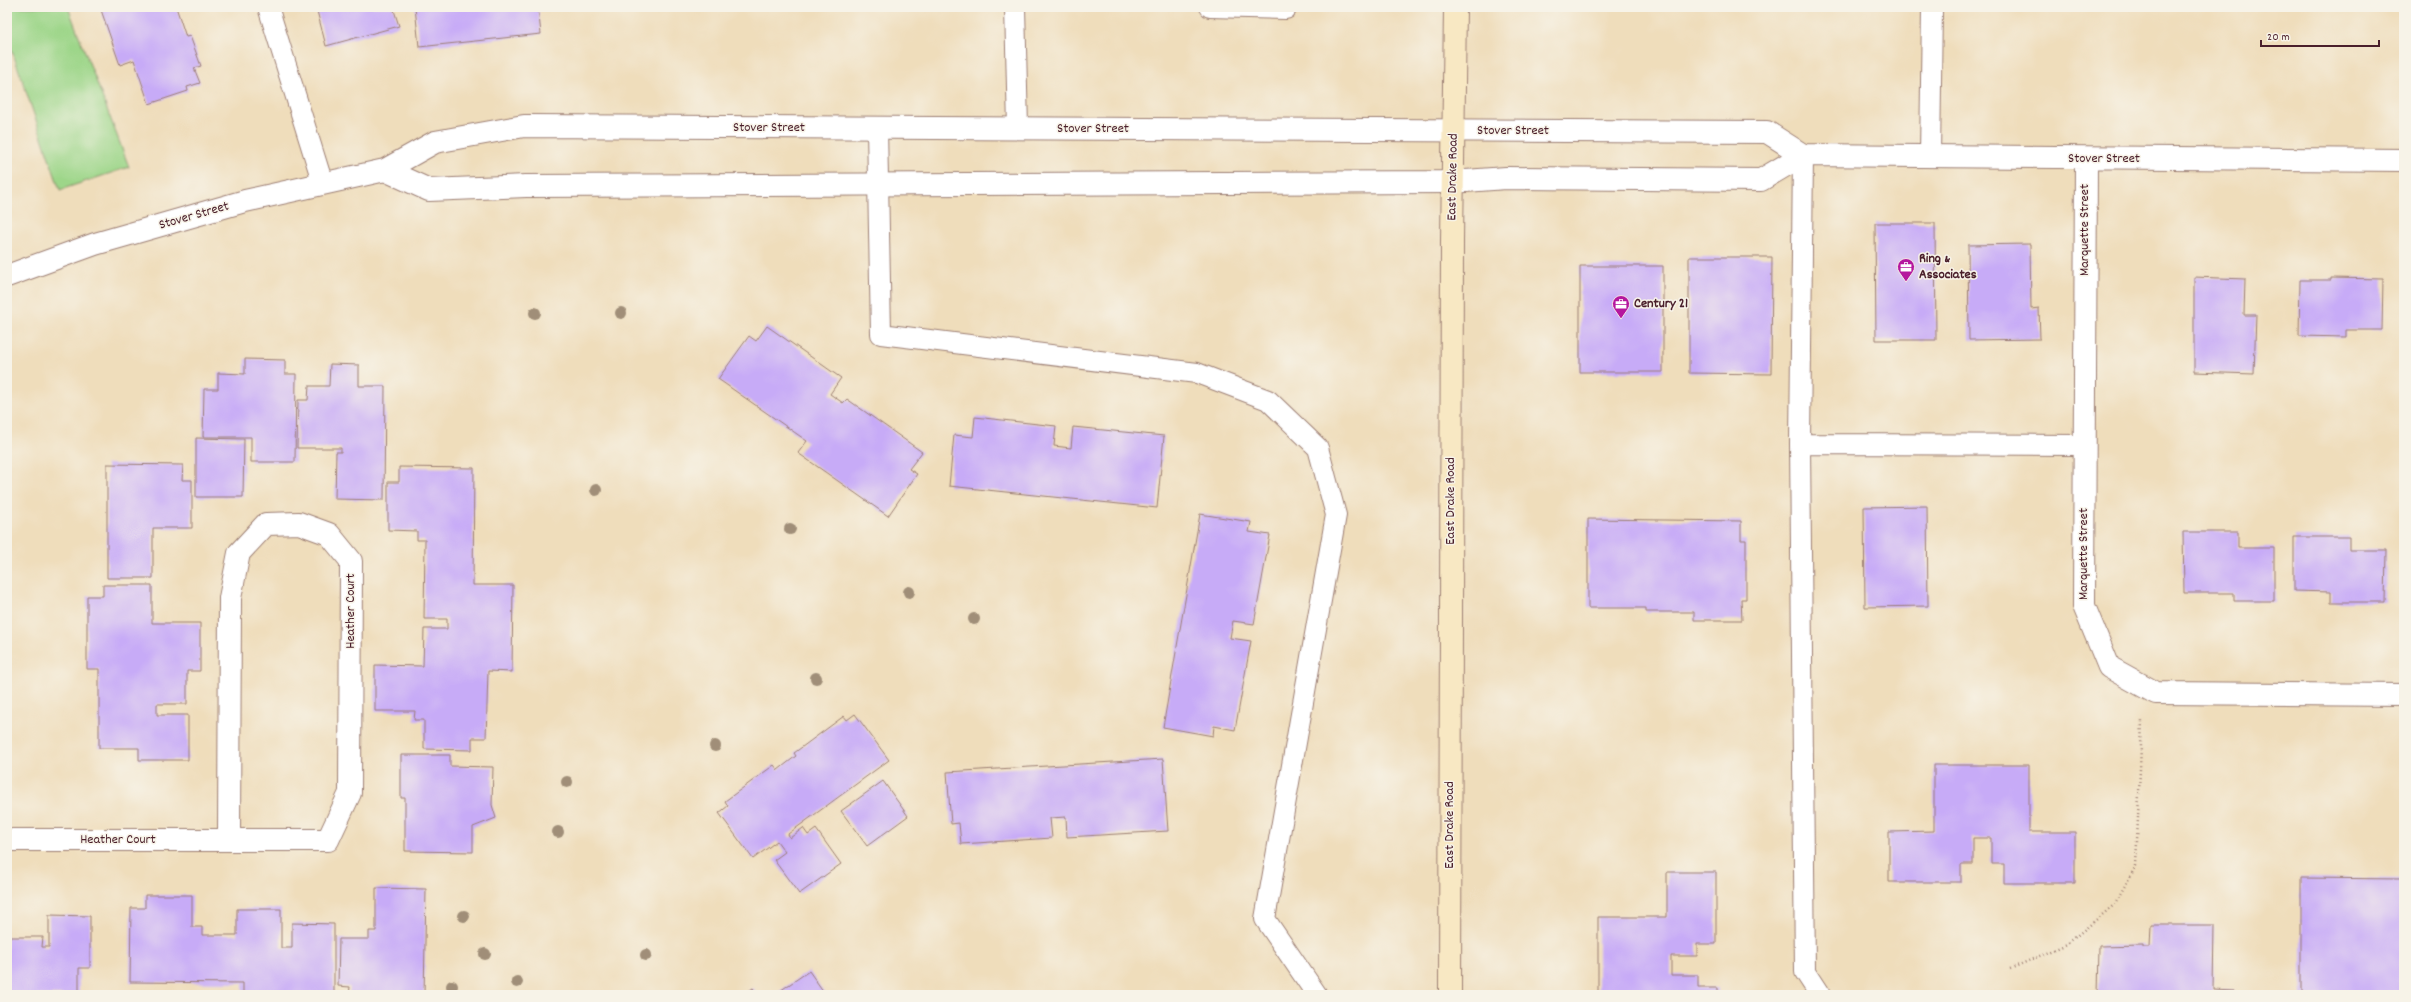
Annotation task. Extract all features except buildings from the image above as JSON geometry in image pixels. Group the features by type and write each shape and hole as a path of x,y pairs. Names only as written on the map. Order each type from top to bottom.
{"main road":[{"name":"East Drake Road","path":"1450,995 1452,182 1455,7"}],"street":[{"name":"Stover Street","path":"7,276 110,240 245,201 385,170 435,142 524,126 1767,132 1803,156 2404,160"},
{"path":"385,170 429,190 526,186 1452,182 1506,178 1761,180 1803,156"},
{"name":"Marquette Street","path":"2086,159 2084,606 2109,666 2156,694 2404,695"},
{"name":"Heather Court","path":"7,840 328,840 350,793 351,561 329,534 299,523 266,524 239,553 230,598 229,839"}],"lane":[{"path":"268,7 323,184"},
{"path":"1015,7 1018,128"},
{"path":"1210,7 1286,9 1286,7"},
{"path":"1930,157 1932,7"},
{"path":"877,128 881,334 1197,373 1268,400 1318,448 1336,515 1265,919 1317,995"},
{"path":"1803,156 1800,444 1805,972 1820,995"},
{"path":"1800,444 2084,445"}],"path":[{"path":"2010,969 2067,944 2114,905 2136,866 2142,731 2140,684"}],"green space":[{"path":"7,7 68,7 129,167 60,190 7,36"}],"place":[{"name":"Ring & Associates","path":"1906,282"},
{"name":"Century 21","path":"1621,319"}]}
